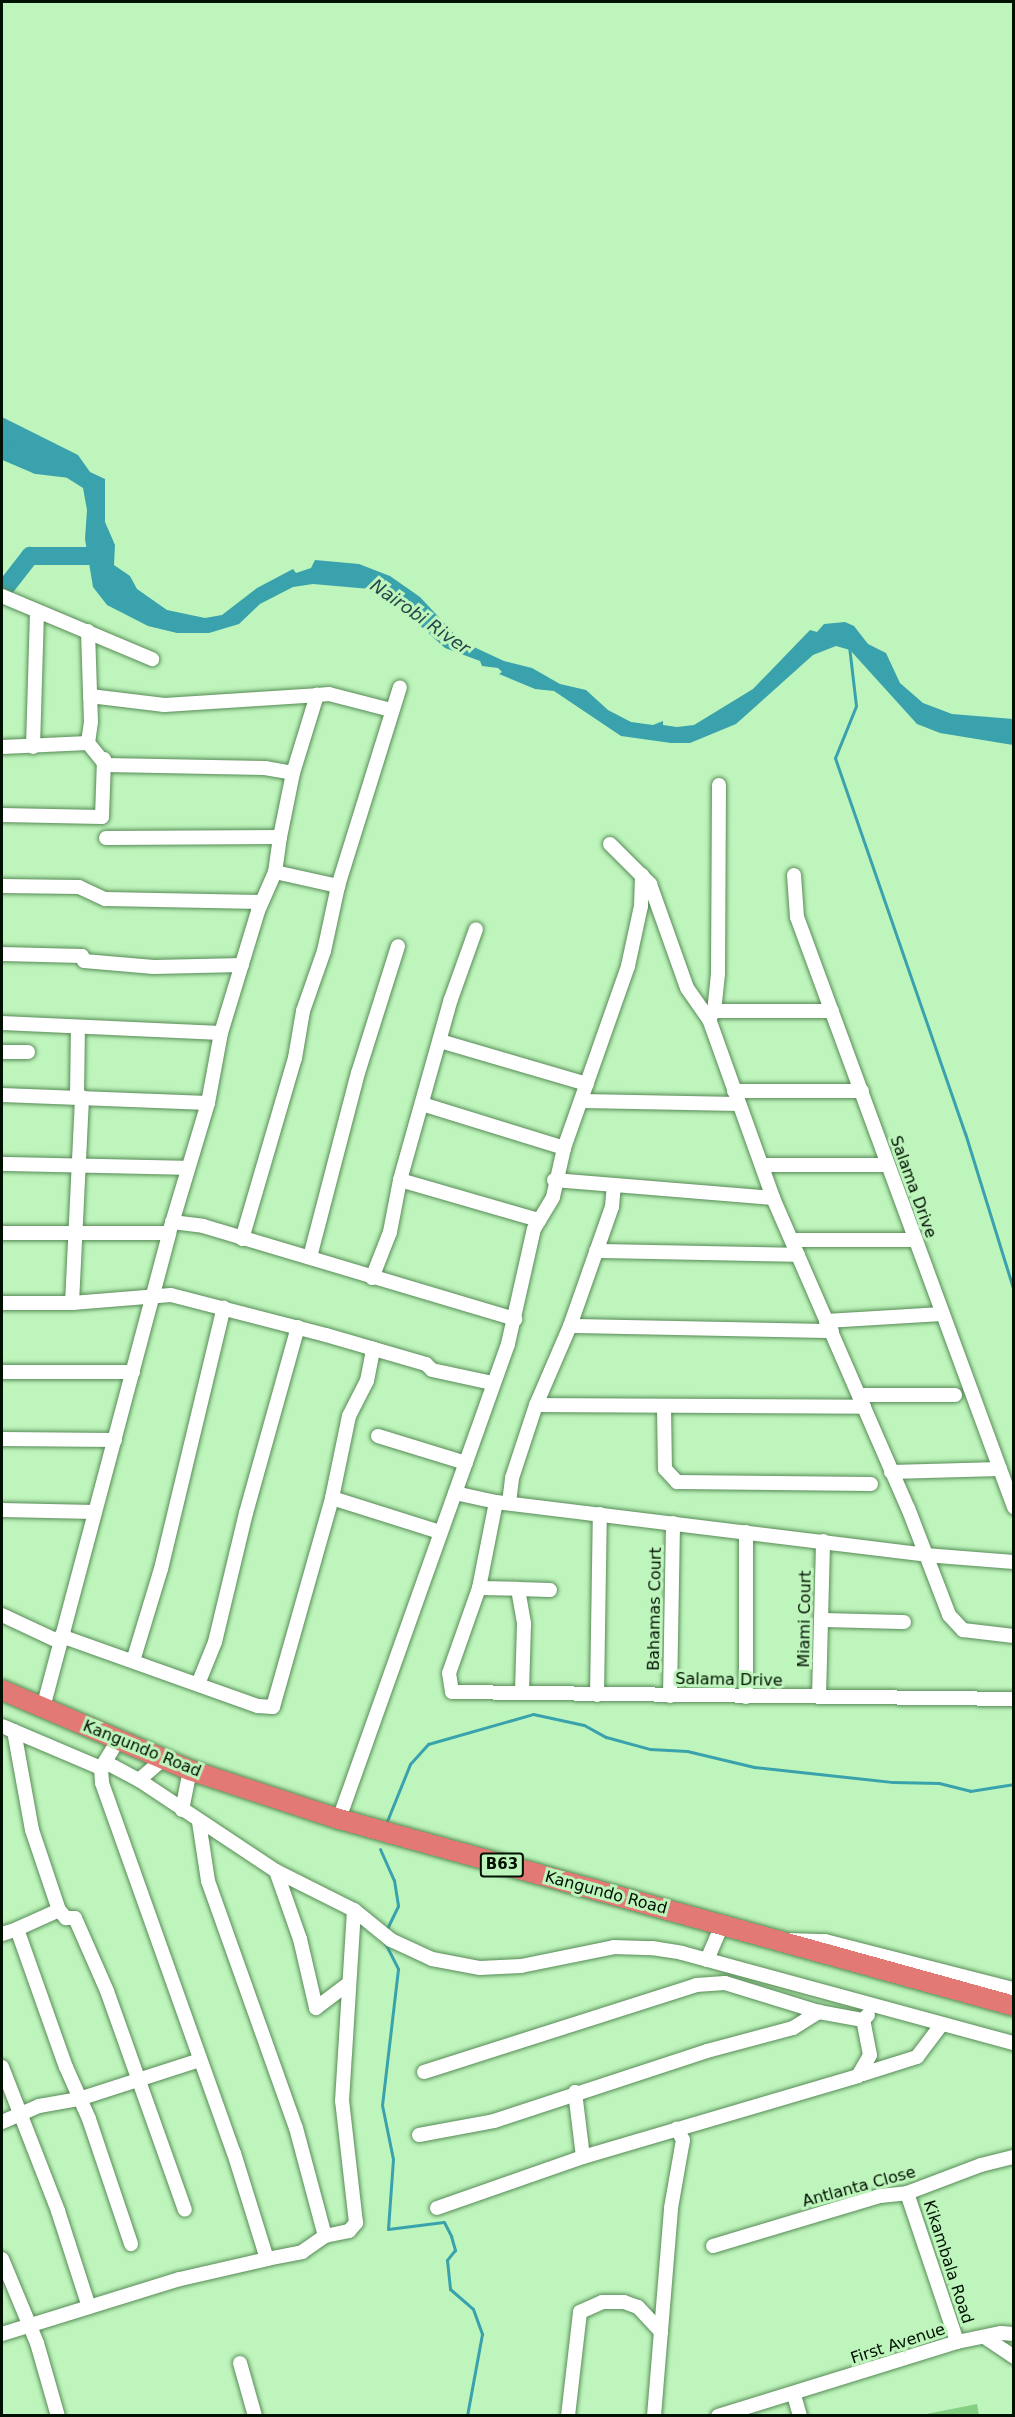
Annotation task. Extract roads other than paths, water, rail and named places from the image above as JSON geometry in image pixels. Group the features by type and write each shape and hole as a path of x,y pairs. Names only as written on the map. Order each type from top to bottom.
{"highway":[{"name":"Kangundo Road","path":"2,1690 190,1770 339,1820 1014,2006"}],"street":[{"path":"2,596 152,658"},
{"path":"33,747 37,611"},
{"path":"88,631 90,696 88,742 104,759 106,765 265,768 293,773"},
{"path":"242,1239 287,1086 338,886 400,687"},
{"path":"90,696 164,705 329,694 391,710"},
{"path":"43,1708 171,1228 208,1103 222,1034 261,902 275,872 293,773 317,695"},
{"path":"2,747 88,742"},
{"path":"2,815 102,817 104,759"},
{"path":"711,1015 718,974 719,785"},
{"path":"106,838 280,837"},
{"path":"610,844 650,884 687,988 711,1015 773,1198 862,1401 955,1624 975,1633 1014,1636"},
{"path":"275,872 338,886"},
{"path":"400,1180 539,1220 544,1218 553,1197 554,1180 564,1148 628,966 641,906 642,875"},
{"name":"Salama Drive","path":"794,875 794,908 1014,1507"},
{"path":"2,886 79,887 105,899 261,902"},
{"path":"372,1278 390,1232 400,1180 440,1041 476,929"},
{"path":"310,1257 358,1073 398,946"},
{"path":"2,954 81,956 84,961 153,967 242,965"},
{"path":"711,1015 832,1011"},
{"path":"2,1023 222,1034"},
{"path":"72,1303 79,1164 78,1028"},
{"path":"440,1041 587,1084"},
{"path":"2,1052 28,1052"},
{"path":"582,1101 862,1091"},
{"path":"2,1095 79,1096 208,1103"},
{"path":"422,1104 564,1148"},
{"path":"2,1164 188,1168"},
{"path":"763,1165 888,1165"},
{"path":"554,1180 773,1198"},
{"path":"550,1590 479,1588 502,1502 536,1405 570,1326 612,1207 614,1185"},
{"path":"339,1820 515,1319 523,1269 539,1220"},
{"path":"2,1233 74,1233 203,1226 515,1319"},
{"path":"793,1240 915,1240"},
{"path":"596,1251 798,1255"},
{"path":"2,1303 72,1303 171,1295 298,1327 426,1364 432,1370 492,1383"},
{"path":"133,1661 161,1569 224,1307"},
{"path":"570,1326 829,1326 942,1314"},
{"path":"198,1684 215,1641 246,1513 298,1327"},
{"path":"2,1615 60,1639 133,1661 258,1706 273,1707 332,1498 349,1416 368,1381 373,1349"},
{"path":"2,1372 133,1372"},
{"path":"536,1405 664,1408 862,1401 955,1395"},
{"path":"664,1408 665,1469 677,1482 871,1484"},
{"path":"378,1436 465,1463"},
{"path":"2,1439 115,1440"},
{"path":"891,1472 1000,1469"},
{"path":"455,1493 502,1502 823,1540 925,1555 1014,1562"},
{"path":"332,1498 440,1532"},
{"path":"2,1510 95,1512"},
{"path":"597,1695 600,1514"},
{"name":"Bahamas Court","path":"670,1696 673,1523"},
{"path":"746,1532 746,1697"},
{"name":"Miami Court","path":"819,1697 823,1540"},
{"name":"Salama Drive","path":"479,1588 449,1673 449,1685 457,1694 1014,1699"},
{"path":"518,1589 524,1624 522,1694"},
{"path":"821,1620 904,1622"},
{"path":"8,1728 139,1780 276,1871 354,1910 391,1940 432,1959 480,1968 540,1965 614,1947 652,1948 707,1960 1014,2043"},
{"path":"8,1728 33,1830 58,1910 66,1918 75,1918 107,1991 185,2210"},
{"path":"117,1740 103,1765 102,1783 200,2060 267,2259"},
{"path":"139,1780 163,1759"},
{"path":"182,1810 190,1770"},
{"path":"199,1822 208,1881 296,2128 325,2236"},
{"path":"276,1871 300,1939 316,2008 347,1985"},
{"path":"2,1934 58,1910"},
{"path":"2,2334 89,2307 267,2259 302,2252 325,2236 349,2231 356,2223 342,2101 347,1985 354,1910"},
{"path":"707,1960 722,1925"},
{"path":"17,1929 79,2099 89,2119 131,2244"},
{"path":"780,1942 803,1938 825,1941 1014,1989"},
{"path":"424,2072 696,1985 725,1983 819,2012 864,2020"},
{"path":"864,2020 876,2007"},
{"path":"419,2135 494,2121 575,2092 793,2028 819,2012"},
{"path":"863,2074 870,2055 864,2020"},
{"path":"437,2208 584,2157 917,2057 942,2025"},
{"path":"2,2121 19,2114 79,2099 137,2077 200,2060"},
{"path":"2,2067 58,2211 89,2307"},
{"path":"575,2092 584,2157"},
{"path":"654,2415 672,2208 683,2139 677,2129"},
{"name":"Antlanta Close","path":"713,2246 880,2196 907,2193 981,2164 1014,2157"},
{"name":"Kikambala Road","path":"907,2193 957,2342"},
{"path":"2,2259 29,2326 58,2415"},
{"path":"568,2415 580,2312 602,2302 624,2302 638,2307 662,2332"},
{"name":"First Avenue","path":"718,2415 794,2395 957,2342 986,2338 1001,2333 1013,2338"},
{"path":"986,2338 1014,2357"},
{"path":"240,2363 255,2415"},
{"path":"794,2395 800,2415"}],"water":[{"path":"2,417 78,455 90,472 105,479 105,522 115,545 114,565 130,576 137,589 167,610 205,618 222,615 257,588 293,569 296,573 311,568 315,560 359,564 390,576 420,597 461,641 504,661 532,668 560,684 586,690 608,710 631,722 653,725 663,721 663,725 677,727 694,725 753,689 810,630 817,632 824,624 845,622 854,626 868,644 886,653 900,683 923,703 952,714 1013,719 1013,745 940,733 917,724 850,650 836,646 813,655 736,724 690,743 671,743 621,736 554,691 535,689 499,674 502,672 498,668 482,666 480,661 445,648 396,604 370,589 313,584 293,587 260,604 239,624 209,633 177,633 148,626 107,605 93,587 85,539 87,510 83,488 45,464 2,452"}],"waterway":[{"name":"Nairobi River","path":"2,450 37,465 71,469"},
{"path":"2,592 30,556 105,556"},
{"path":"849,646 856,706 835,758 965,1133 1014,1291"},
{"path":"385,1826 410,1764 428,1744 533,1714 584,1725 606,1737 650,1749 687,1751 754,1767 893,1782 939,1783 970,1791 1014,1784"},
{"path":"380,1849 394,1880 398,1906 387,1929"},
{"path":"385,1943 398,1969 382,2105 393,2159 388,2229 444,2222 451,2236 455,2250 447,2260 450,2289 473,2309 482,2334 467,2416"}]}
